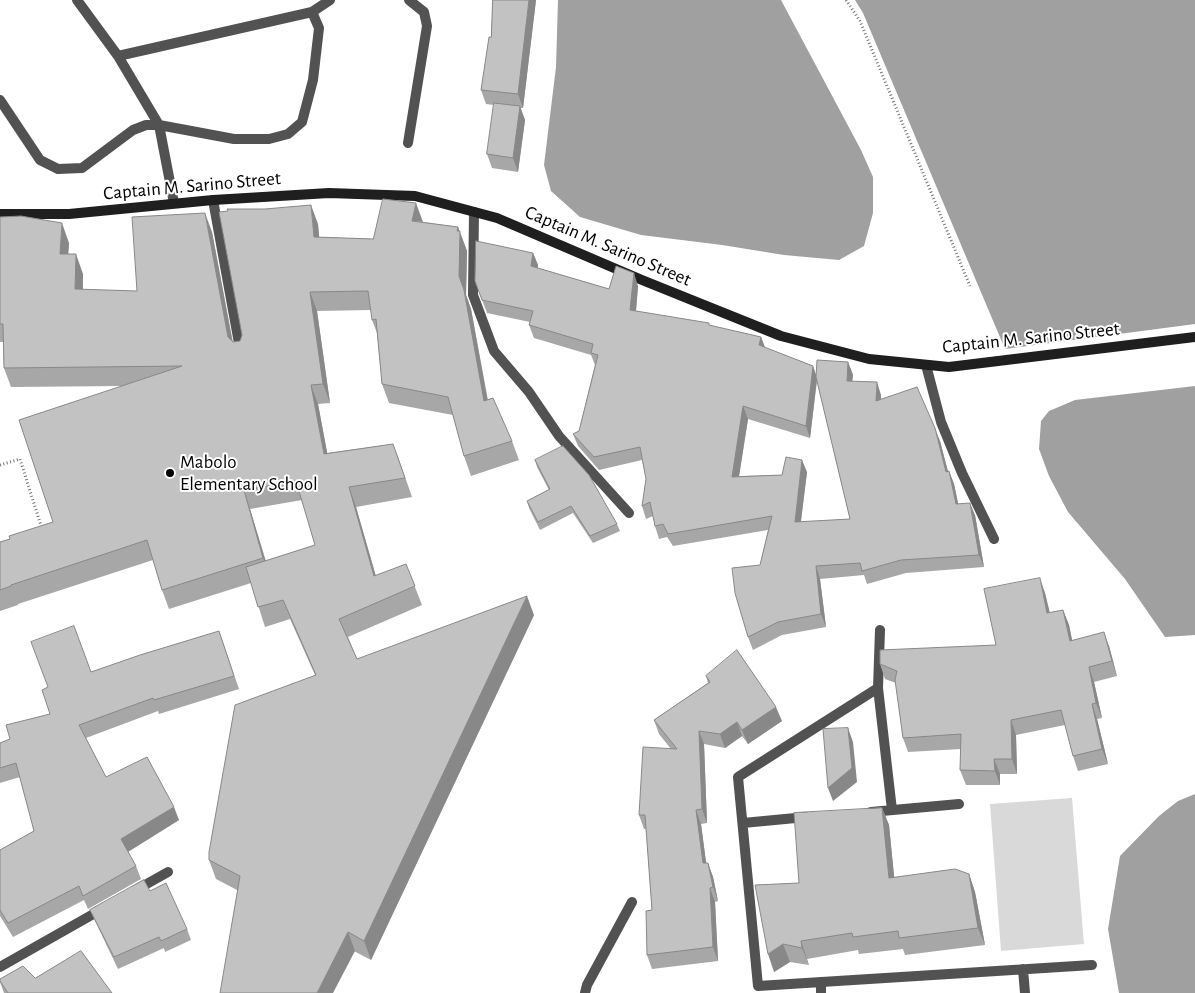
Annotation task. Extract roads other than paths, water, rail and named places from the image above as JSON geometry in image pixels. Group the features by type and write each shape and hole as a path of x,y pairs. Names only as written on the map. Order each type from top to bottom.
{"street":[{"path":"77,0 118,56 160,125 174,204"},
{"path":"118,56 312,12 330,0"},
{"path":"408,143 427,26 424,12 409,0"},
{"path":"0,100 40,160 58,169 82,168 133,130 146,125 160,125 234,139 270,139 288,134 302,122 313,80 319,28 312,12"},
{"name":"Captain M. Sarino Street","path":"0,214 69,214 213,200 329,193 415,196 496,218 781,336 869,359 949,367 1195,336"},
{"path":"213,200 242,355"},
{"path":"474,212 473,295 494,351 529,392 560,436 629,513"},
{"path":"926,365 940,422 962,474 994,539"},
{"path":"880,630 878,688 892,810"},
{"path":"878,688 738,778 758,986 1092,964"},
{"path":"864,812 959,804"},
{"path":"743,823 818,816"},
{"path":"126,896 168,872"},
{"path":"585,993 587,985 632,902"},
{"path":"0,967 109,906"},
{"path":"1023,969 1024,993"},
{"path":"820,982 821,993"}],"place":[{"name":"Mabolo Elementary School","path":"170,473"}]}
